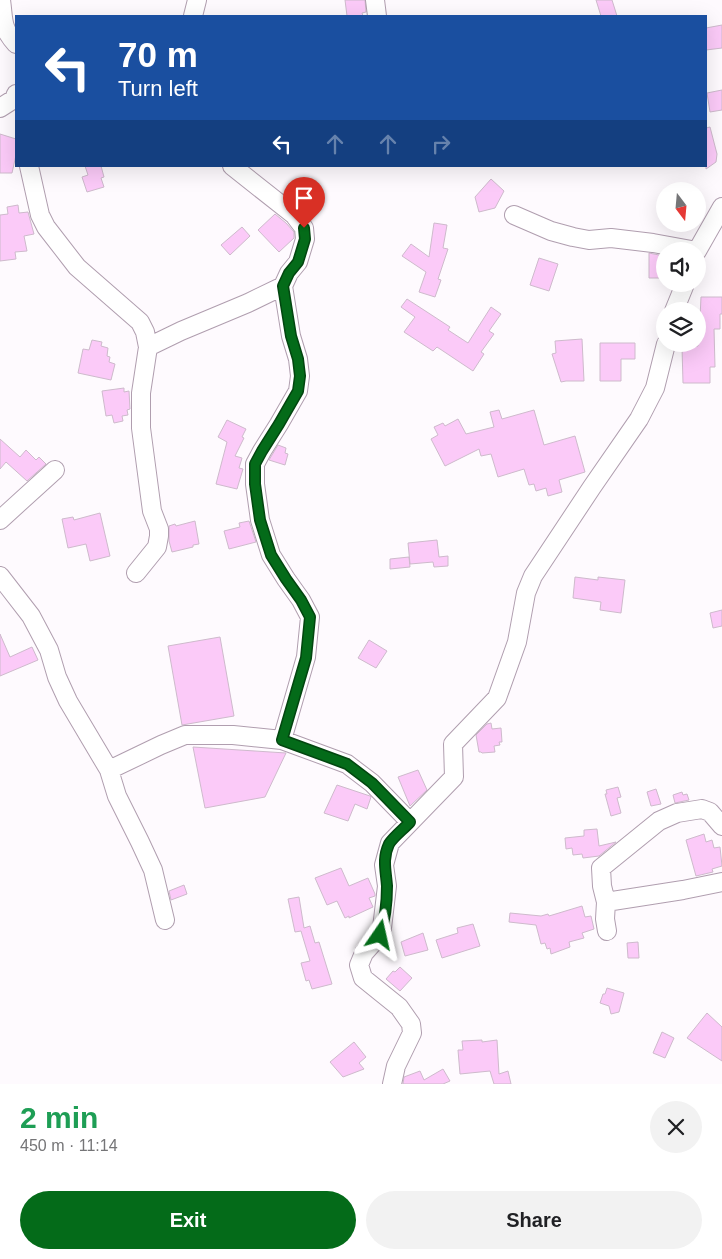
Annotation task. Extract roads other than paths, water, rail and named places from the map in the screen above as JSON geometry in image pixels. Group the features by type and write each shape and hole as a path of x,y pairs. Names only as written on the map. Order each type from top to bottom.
{"street":[{"path":"1,0 3,21 7,34 15,43"},
{"path":"194,15 197,0"},
{"path":"375,0 377,15"},
{"path":"29,167 40,215 46,227 77,267 140,322 145,332 148,347 141,393 141,428 152,511 159,529 159,536 156,546 136,573"},
{"path":"233,167 294,215 304,228 305,239 298,262 289,273 283,286 291,336 298,359 298,391 255,464 255,484 260,520 271,555 310,617 306,658 282,740"},
{"path":"702,242 722,207"},
{"path":"514,215 551,231 573,237 589,240 610,238 656,244"},
{"path":"148,347 181,330 248,303 283,286"},
{"path":"392,1084 396,1066 412,1034 412,1024 399,1007 363,978 359,965 364,953 380,935 382,928 387,886 384,865 385,854 390,843 454,777 453,744 496,698 516,642 526,593 534,576 639,419 655,388 664,352"},
{"path":"0,520 55,470"},
{"path":"0,576 31,616 49,650 57,677 68,701 109,770 116,796 153,870 165,920"},
{"path":"109,770 185,735 233,735 282,740 347,764 372,783 410,822"},
{"path":"607,930 605,919 606,902 602,886 601,868 659,821 677,813 702,809 710,812 722,826"},
{"path":"606,902 722,882"}]}
